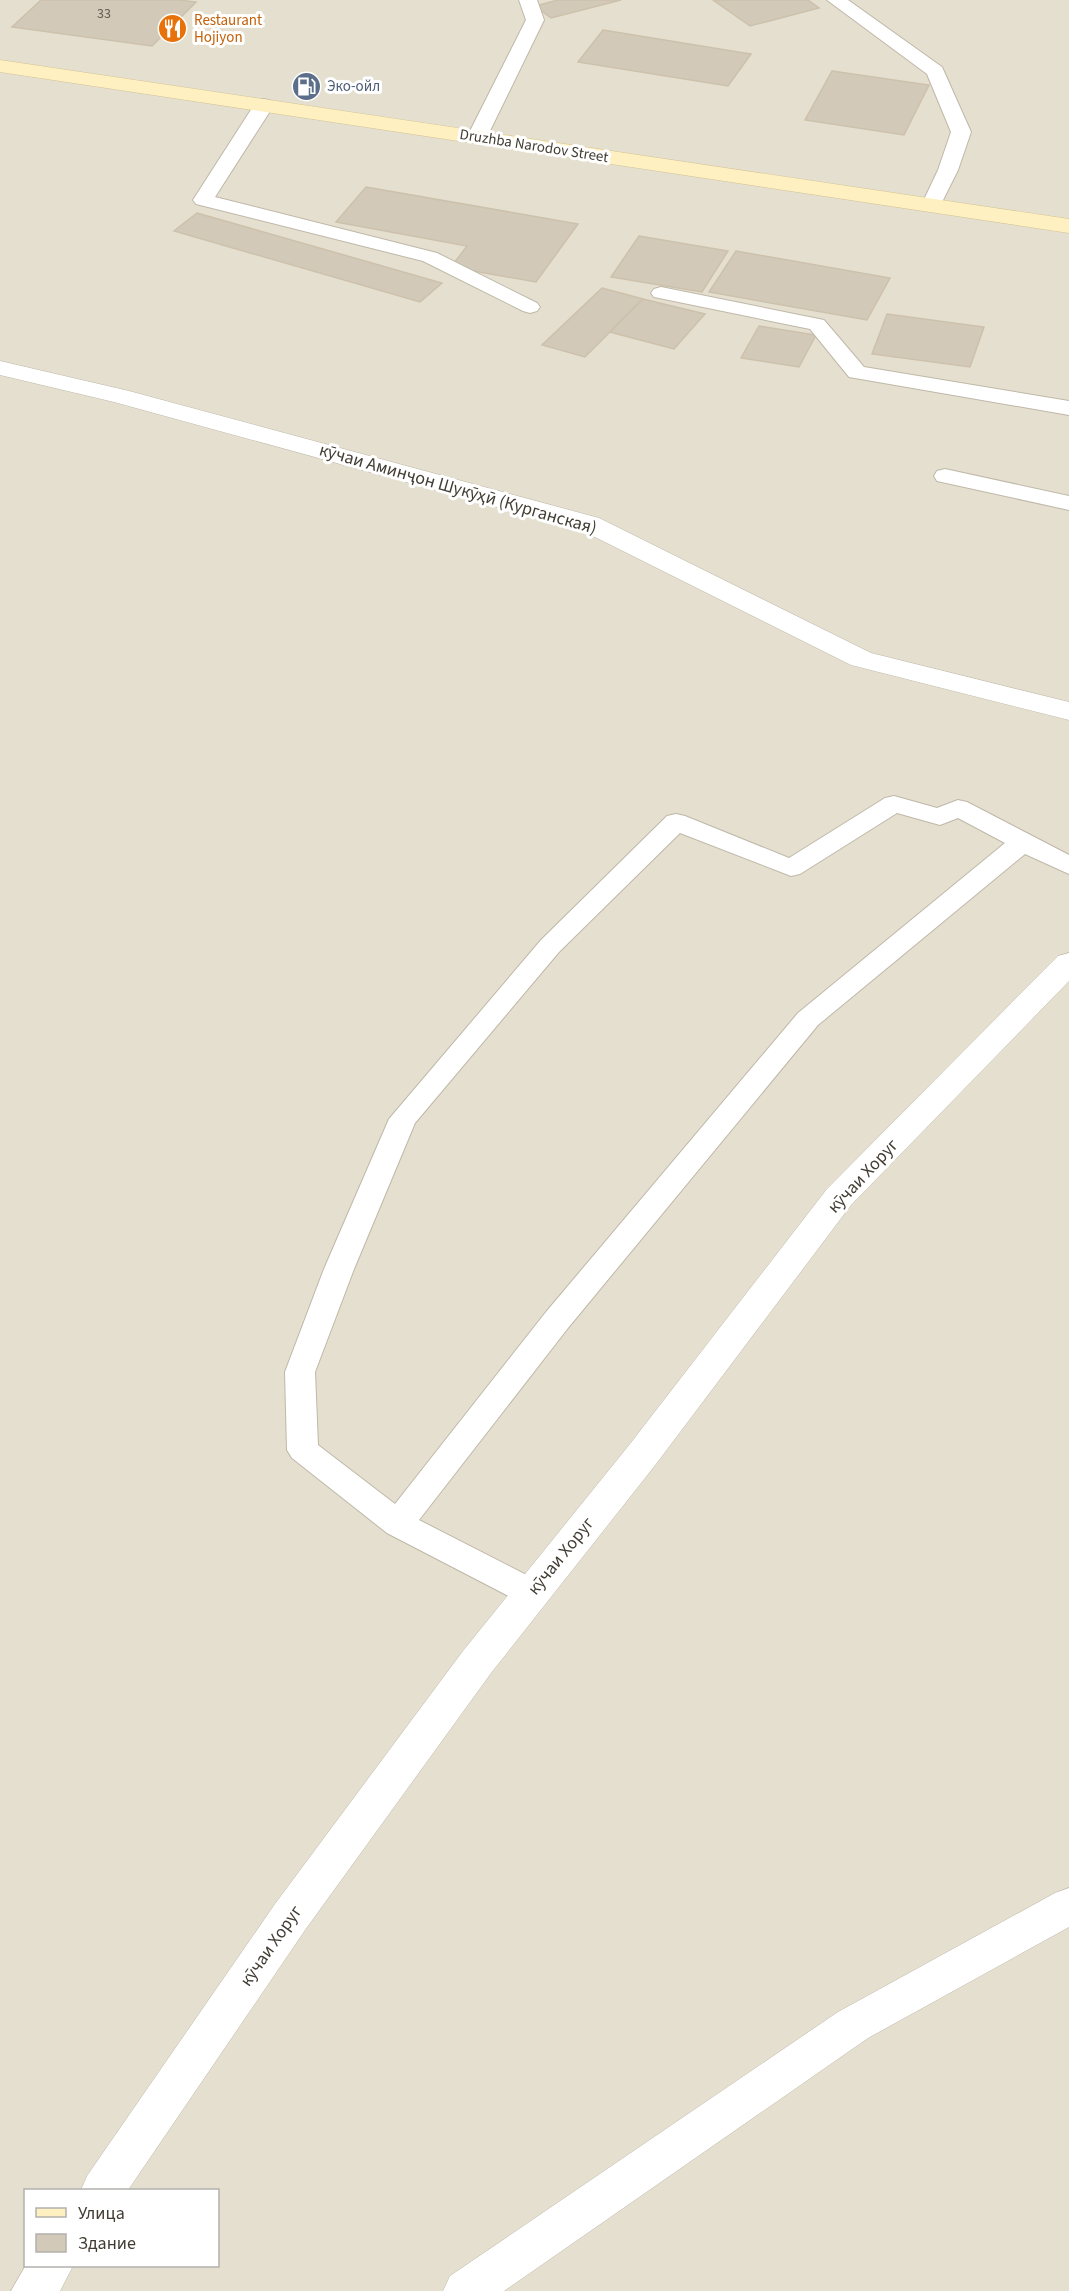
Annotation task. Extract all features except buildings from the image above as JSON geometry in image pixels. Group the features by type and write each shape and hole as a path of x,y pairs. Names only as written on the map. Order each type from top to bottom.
{"main road":[{"name":"Druzhba Narodov Street","path":"0,66 1069,226"}],"street":[{"name":"кӯчаи Аминҷон Шукӯҳӣ (Курганская)","path":"0,368 120,396 591,524 861,659 1069,711"},
{"name":"кӯчаи Хоруг","path":"104,2189 290,1917 477,1662 643,1454 839,1197 1069,963"},
{"path":"466,2291 853,2025 1069,1906"},
{"path":"34,2291 50,2267"}],"lane":[{"path":"477,137 536,20 528,0"},
{"path":"836,0 935,71 962,132 931,206"},
{"path":"264,105 203,200 430,257 530,307"},
{"path":"661,293 817,324 857,372 1069,408"},
{"path":"945,476 1069,503"},
{"path":"532,1593 398,1524 303,1450 300,1372 339,1269 403,1119 549,946 676,822 791,868 894,804 940,817 958,808 1069,866"},
{"path":"398,1524 557,1320 808,1019 1023,842"}],"shaded area":[{"path":"0,0 1069,0 1069,2291 0,2291"}],"place":[{"name":"Restaurant Hojiyon","path":"173,29"},
{"name":"Эко-ойл","path":"306,86"}]}
